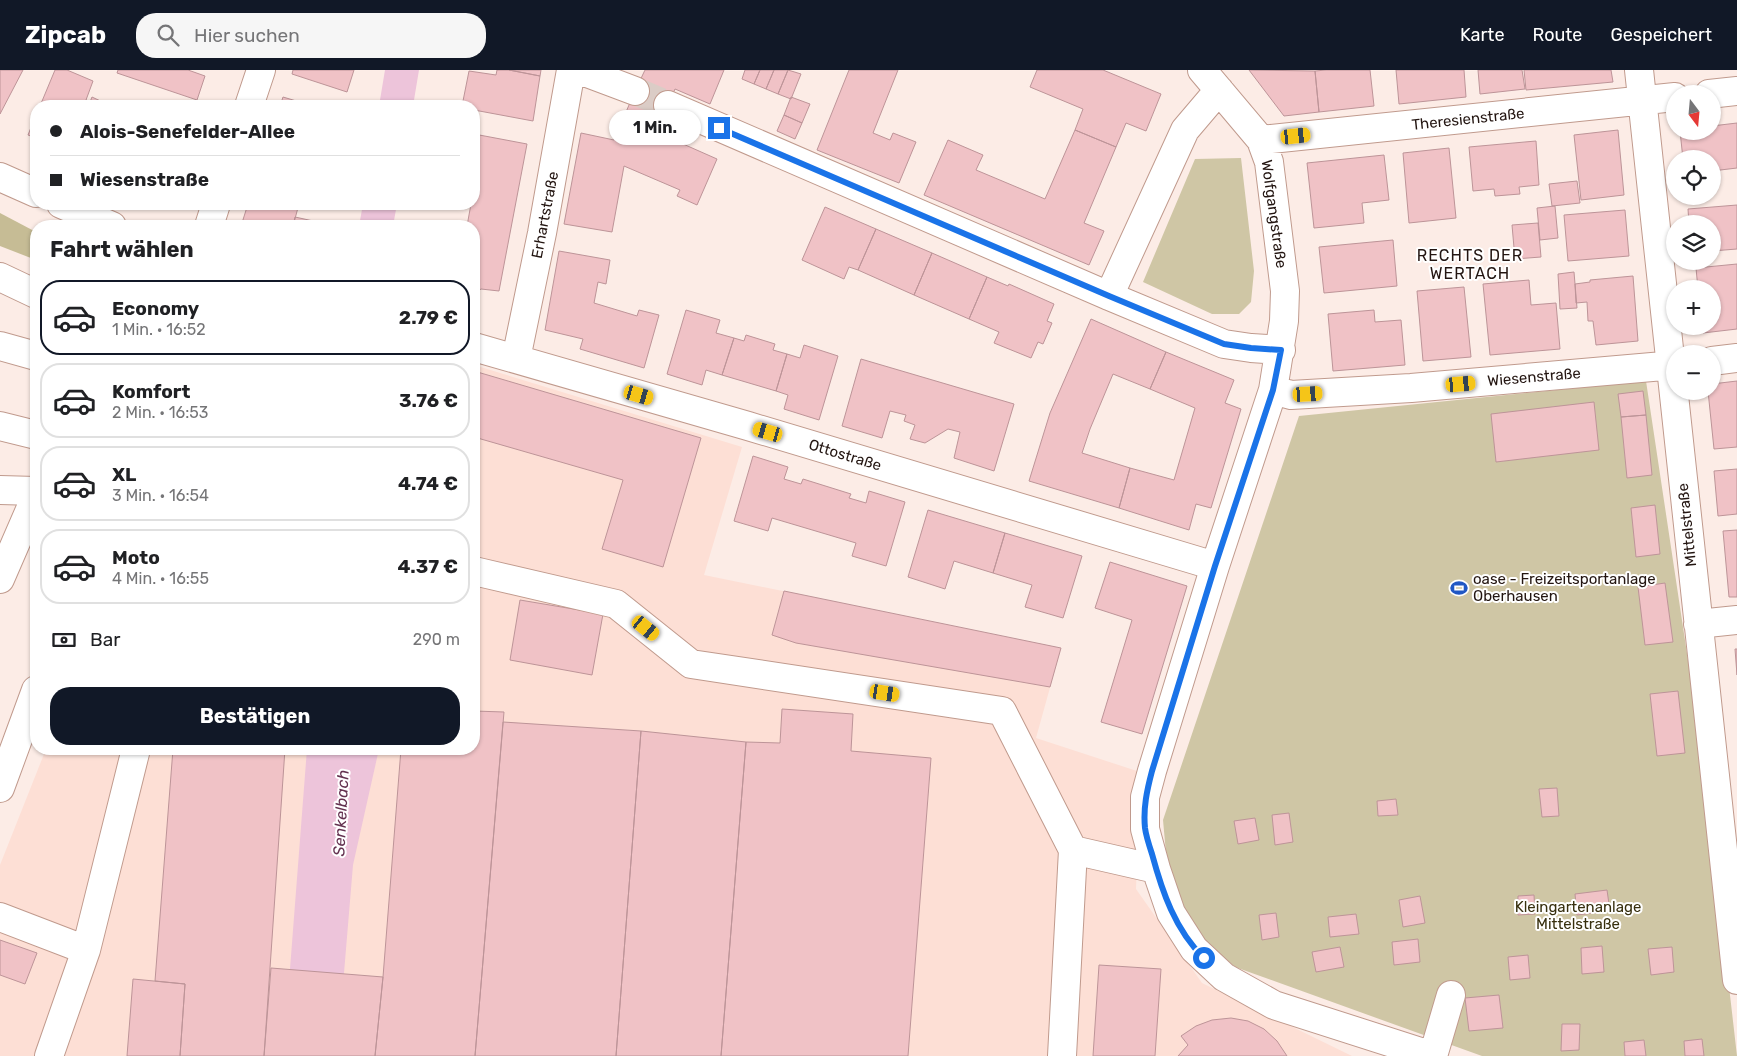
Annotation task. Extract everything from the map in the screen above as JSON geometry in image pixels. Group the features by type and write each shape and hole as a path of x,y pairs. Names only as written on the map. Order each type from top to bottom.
{"street":[{"path":"251,100 261,70"},
{"name":"Erhartstraße","path":"516,359 542,233 571,70"},
{"path":"579,70 635,91"},
{"name":"Mittelstraße","path":"1639,70 1670,345"},
{"path":"1109,296 1210,80"},
{"name":"Wolfgangstraße","path":"1210,80 1261,140 1269,162 1285,291 1281,350 1273,390 1215,566 1152,771 1145,798 1145,829 1171,913 1194,949 1224,978 1274,1005 1401,1051 1433,1056"},
{"path":"1721,93 1737,91"},
{"name":"Theresienstraße","path":"1261,140 1666,98"},
{"path":"668,105 1224,344 1281,350"},
{"path":"0,177 30,190"},
{"path":"75,210 98,220"},
{"path":"0,277 30,291"},
{"path":"0,346 30,354"},
{"name":"Ottostraße","path":"480,349 1215,566"},
{"path":"1721,360 1737,358"},
{"name":"Wiesenstraße","path":"1273,390 1291,395 1411,388 1666,366"},
{"name":"Mittelstraße","path":"1676,400 1698,624 1731,867 1737,980"},
{"path":"0,426 30,434"},
{"path":"0,490 30,491"},
{"path":"0,579 30,510"},
{"path":"480,572 616,604 691,664 1002,711 1073,850 1062,1056"},
{"path":"1698,624 1737,620"},
{"path":"0,788 30,706"},
{"path":"49,1056 86,950 135,755"},
{"path":"1073,850 1156,869"},
{"path":"0,917 86,950"},
{"path":"1433,1056 1451,995"}],"shaded area":[{"path":"0,213 30,229 30,258 0,246"},
{"path":"480,367 742,447 704,575 1061,648 1036,738 1140,772 1136,889 1202,983 1352,1056 0,1056 0,865 44,755 480,755"}],"green space":[{"path":"1241,158 1254,271 1251,302 1239,314 1212,314 1143,282 1195,159"},
{"name":"Kleingartenanlage Mittelstraße","path":"1646,381 1703,760 1737,1056 1482,1056 1235,967 1197,934 1168,875 1163,820 1299,416"}],"water":[{"path":"385,70 419,70 414,100 380,100"},
{"path":"362,210 396,210 394,220 360,220"},
{"name":"Senkelbach","path":"307,755 378,755 353,865 344,973 342,1056 286,1056 290,969"}],"building":[{"path":"0,70 23,70 0,114"},
{"path":"55,70 67,70 93,81 86,100 42,100"},
{"path":"118,70 188,70 205,76 197,100 117,73"},
{"path":"293,70 354,70 347,92 292,74"},
{"path":"497,70 509,70 540,76 533,121 480,111 480,100 463,100 469,71 496,75"},
{"path":"509,70 541,70 540,76"},
{"path":"645,70 724,70 710,104 675,89 668,105 635,91"},
{"path":"745,70 760,70 754,84 742,79"},
{"path":"760,70 774,70 766,89 754,84"},
{"path":"774,70 788,70 778,94 766,89"},
{"path":"788,70 801,74 791,99 778,94"},
{"path":"849,70 898,70 873,133 890,140 893,133 916,142 899,183 817,150"},
{"path":"1037,70 1103,70 1161,94 1146,131 1126,123 1116,147 1075,130 1083,109 1030,87"},
{"path":"1249,70 1315,71 1319,112 1284,116"},
{"path":"1370,70 1374,106 1319,112 1315,71"},
{"path":"1396,70 1464,70 1466,97 1399,104"},
{"path":"1478,70 1522,70 1525,89 1480,94"},
{"path":"1524,70 1611,70 1613,82 1526,90"},
{"path":"635,91 668,105 656,132 717,159 697,205 677,196 680,190 624,166 612,232 564,224 581,133 614,140"},
{"path":"283,97 293,100 282,100"},
{"path":"791,97 810,104 802,123 784,115"},
{"path":"784,115 802,123 795,139 777,131"},
{"path":"1737,123 1737,168 1721,170 1721,150 1682,150 1681,140 1721,140 1721,125"},
{"path":"1075,130 1116,147 1084,223 1104,231 1089,265 924,195 948,140 983,155 976,170 1045,199"},
{"path":"1618,130 1624,195 1581,200 1574,135"},
{"path":"480,135 527,144 499,291 480,290 480,220 468,220 470,210 480,210"},
{"path":"1536,141 1539,185 1519,187 1520,194 1495,196 1494,189 1473,191 1469,147"},
{"path":"1449,148 1456,218 1409,223 1403,153"},
{"path":"1384,155 1389,200 1362,203 1364,223 1314,228 1307,163"},
{"path":"1577,181 1580,203 1552,206 1549,184"},
{"path":"1737,205 1737,249 1721,250 1721,215 1688,215 1688,209"},
{"path":"1555,206 1558,238 1540,240 1537,208"},
{"path":"825,207 876,229 858,270 849,267 844,279 802,260"},
{"path":"246,210 297,210 295,220 243,220"},
{"path":"1625,210 1629,256 1568,261 1564,215"},
{"path":"295,217 309,220 294,220"},
{"path":"1538,223 1541,257 1515,259 1512,225"},
{"path":"876,229 932,253 914,295 858,270"},
{"path":"1393,240 1397,286 1324,293 1319,247"},
{"path":"559,251 610,260 606,284 598,282 594,303 637,316 639,310 659,315 644,368 580,349 583,339 545,330"},
{"path":"932,253 987,277 969,319 914,295"},
{"path":"1737,264 1737,329 1721,331 1721,280 1697,280 1696,270 1721,270 1721,266"},
{"path":"1574,272 1577,308 1560,309 1558,274"},
{"path":"1633,276 1638,341 1596,345 1593,321 1588,321 1587,302 1576,303 1575,284 1590,282 1590,280"},
{"path":"987,277 1008,286 1009,284 1054,304 1047,321 1052,323 1043,344 1038,342 1031,358 994,343 999,332 969,319"},
{"path":"1529,280 1531,305 1556,303 1560,349 1490,355 1483,284"},
{"path":"1464,287 1471,357 1423,361 1417,291"},
{"path":"686,310 720,320 716,333 734,338 722,375 706,370 702,385 667,374"},
{"path":"1374,310 1375,322 1401,320 1405,365 1333,371 1328,314"},
{"path":"1091,319 1166,352 1150,389 1113,374 1082,453 1130,468 1119,508 1029,481 1050,413"},
{"path":"746,335 775,344 773,350 787,354 776,391 722,375 734,338 744,341"},
{"path":"804,345 838,356 819,420 784,409 788,395 776,391 787,354 800,358"},
{"path":"1166,352 1234,380 1225,403 1241,409 1211,508 1196,504 1189,530 1119,508 1130,468 1174,480 1195,408 1150,389"},
{"path":"861,359 1014,404 994,471 954,458 960,432 948,429 925,443 910,439 915,425 904,421 906,415 890,411 882,438 842,426"},
{"path":"480,373 701,438 663,567 602,549 623,480 480,439"},
{"path":"1737,381 1737,447 1714,449 1709,400 1721,400 1721,383"},
{"path":"1643,391 1646,415 1621,417 1618,394"},
{"path":"1594,402 1599,450 1496,462 1491,414"},
{"path":"1646,415 1652,475 1627,478 1621,417"},
{"path":"753,456 788,467 784,479 801,484 803,479 851,494 849,498 866,503 869,491 905,502 886,566 852,556 856,543 772,518 768,531 734,521"},
{"path":"1737,469 1737,514 1718,516 1714,471"},
{"path":"1655,505 1660,554 1636,557 1631,508"},
{"path":"928,510 1005,533 993,573 954,561 945,589 908,577"},
{"path":"1737,530 1737,597 1729,597 1723,531"},
{"path":"1005,533 1082,556 1063,618 1025,607 1032,585 993,573"},
{"path":"1110,562 1187,586 1142,734 1101,722 1132,620 1095,608"},
{"path":"1665,583 1673,642 1645,645 1638,587"},
{"path":"784,591 1061,648 1050,687 796,643 772,635"},
{"path":"520,600 603,614 592,675 510,660"},
{"path":"1735,649 1737,649 1737,675"},
{"path":"1678,691 1685,753 1657,756 1650,694"},
{"path":"782,709 853,714 851,751 931,758 908,1056 721,1056 746,742 780,743"},
{"path":"480,711 504,712 475,1056 375,1056 401,755 480,755"},
{"path":"503,722 641,731 616,1056 475,1056"},
{"path":"641,731 746,742 721,1056 616,1056"},
{"path":"173,755 285,755 264,1056 180,1056 185,984 155,981"},
{"path":"1557,788 1559,816 1542,817 1539,789"},
{"path":"1396,799 1398,815 1378,816 1377,801"},
{"path":"1289,813 1293,842 1275,845 1272,815"},
{"path":"1255,818 1259,840 1238,844 1234,821"},
{"path":"1607,890 1610,911 1577,915 1575,894"},
{"path":"1534,895 1535,914 1518,915 1518,896"},
{"path":"1420,896 1425,923 1403,927 1399,900"},
{"path":"1276,913 1279,937 1262,940 1259,915"},
{"path":"1356,914 1359,934 1330,937 1328,917"},
{"path":"1418,939 1420,962 1394,965 1392,942"},
{"path":"0,940 37,953 25,984 0,975"},
{"path":"1602,946 1604,972 1582,974 1581,948"},
{"path":"1340,947 1344,967 1316,972 1312,952"},
{"path":"1672,947 1674,972 1651,975 1648,949"},
{"path":"1528,955 1530,978 1510,980 1508,957"},
{"path":"1099,965 1161,969 1155,1056 1093,1056"},
{"path":"271,968 383,977 375,1056 264,1056"},
{"path":"133,979 185,984 180,1056 127,1056"},
{"path":"1499,995 1503,1028 1469,1031 1465,998"},
{"path":"1231,1018 1248,1021 1264,1029 1277,1041 1287,1056 1178,1056 1188,1045 1181,1036 1196,1026 1212,1020"},
{"path":"1562,1024 1580,1024 1579,1050 1561,1051"},
{"path":"1702,1039 1704,1056 1685,1056 1684,1041"},
{"path":"1644,1040 1646,1056 1625,1056 1624,1042"}],"tunnel":[{"path":"635,91 668,105"}],"place":[{"name":"oase - Freizeitsportanlage Oberhausen","path":"1459,588"}],"district":[{"name":"RECHTS DER WERTACH","path":"1470,264"}],"route":[{"path":"719,128 1224,344 1281,350 1273,390 1215,566 1145,798 1145,829 1171,913 1194,949 1204,958"}]}
